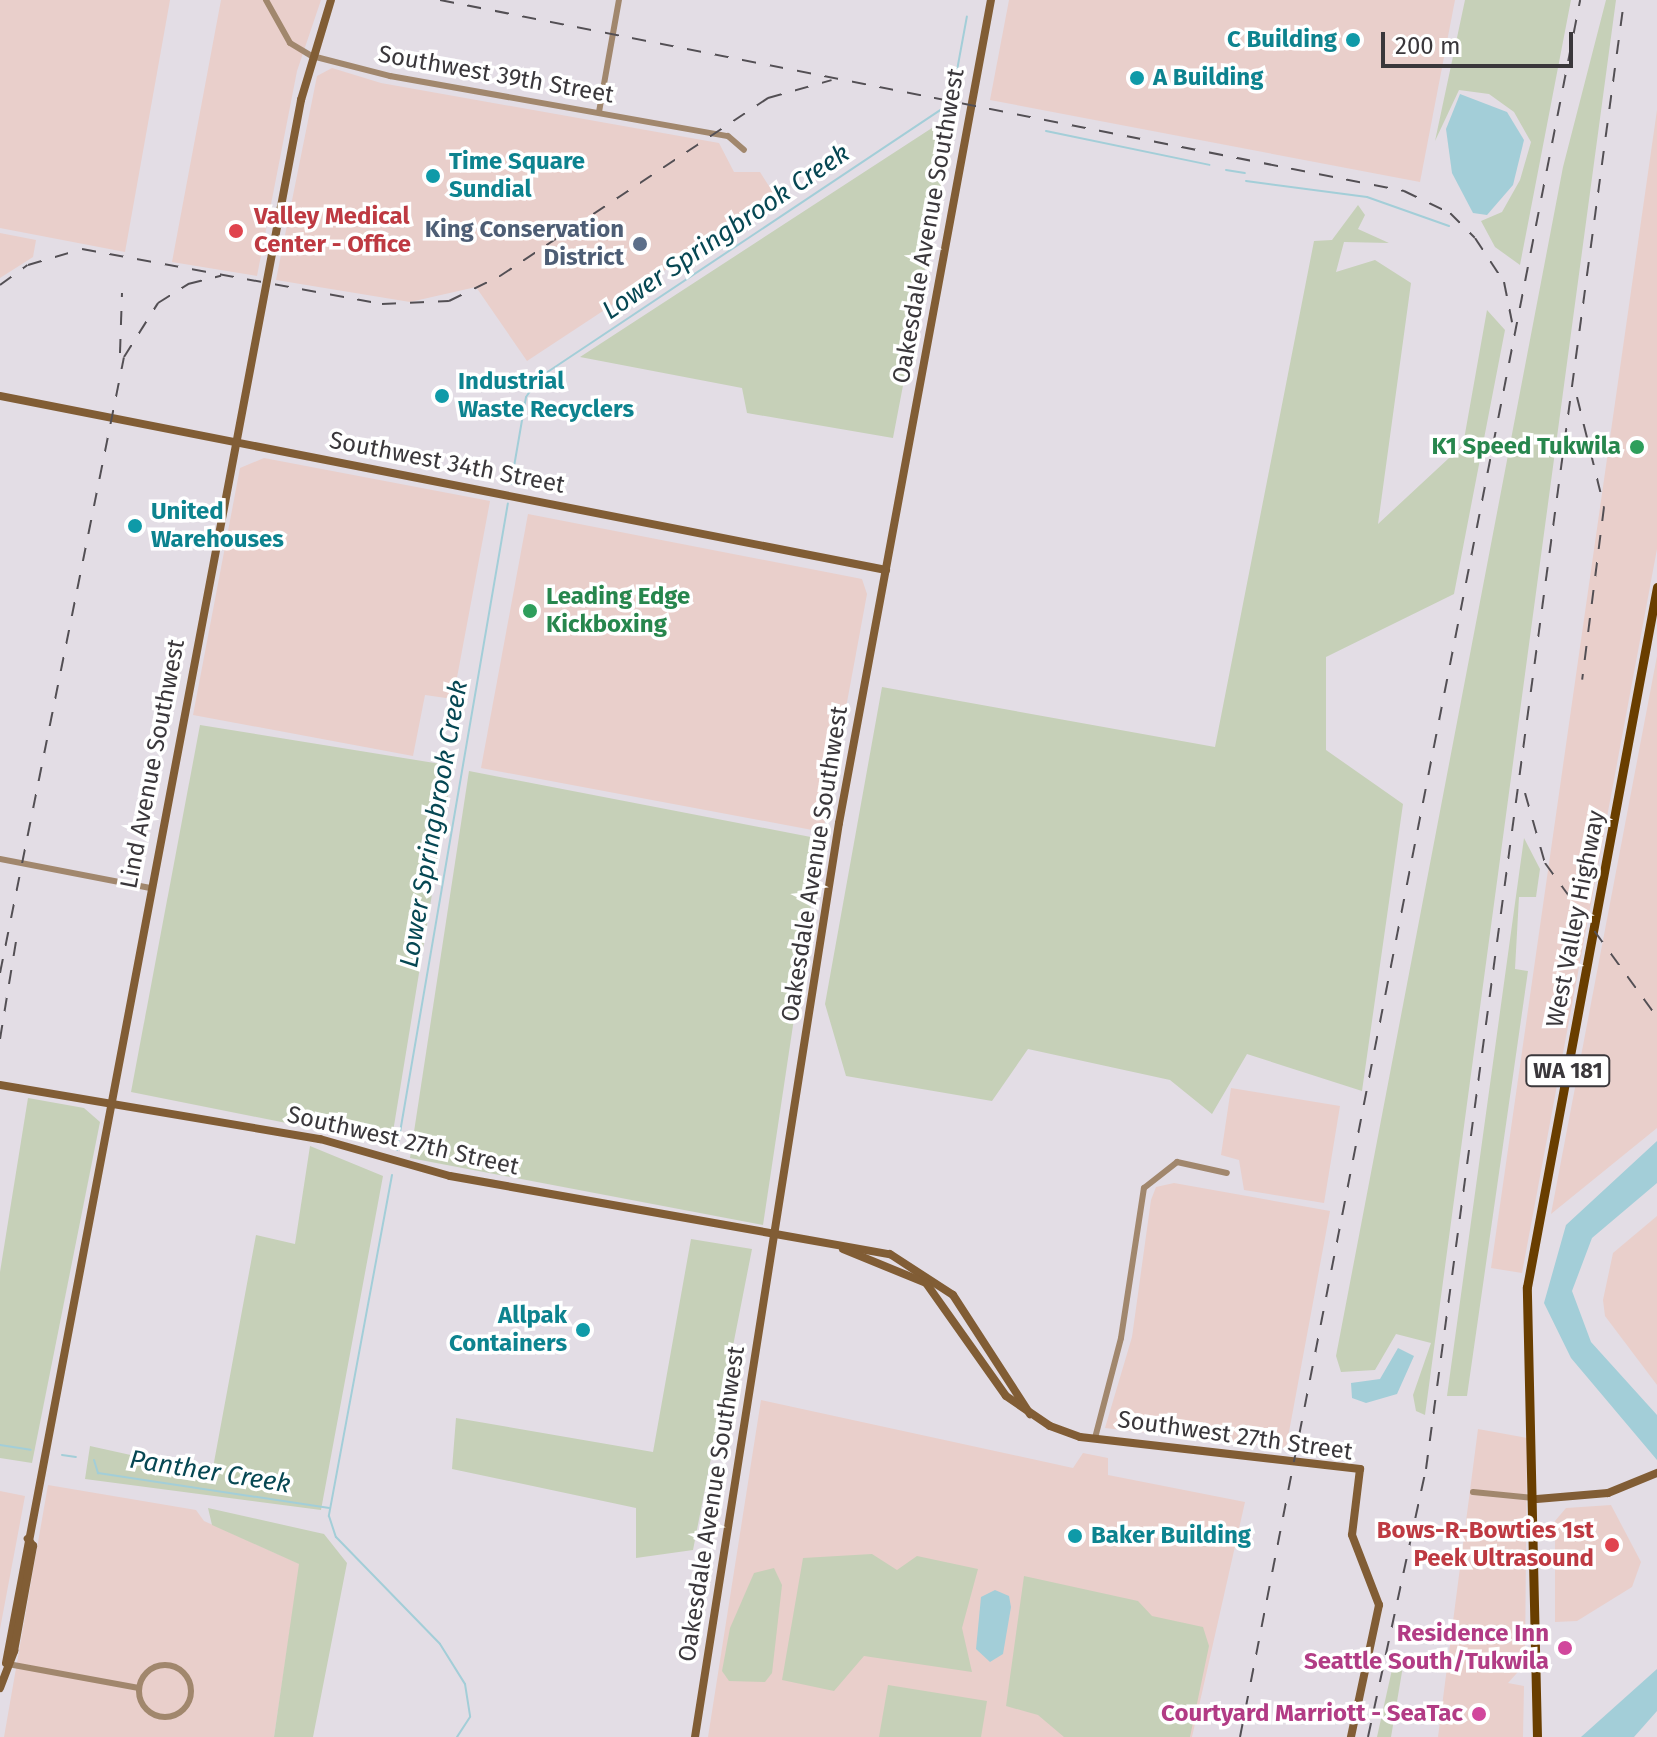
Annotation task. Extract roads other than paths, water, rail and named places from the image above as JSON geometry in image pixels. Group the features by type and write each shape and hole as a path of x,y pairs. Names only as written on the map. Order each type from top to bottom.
{"main road":[{"name":"West Valley Highway","path":"1537,1737 1537,1499 1527,1287 1657,587"}],"street":[{"path":"266,0 290,43 312,56"},
{"name":"Lind Avenue Southwest","path":"0,1688 236,442 312,56 331,0"},
{"path":"599,112 619,0"},
{"name":"Oakesdale Avenue Southwest","path":"695,1737 774,1237 886,570 991,0"},
{"name":"Southwest 39th Street","path":"312,56 728,136 744,150"},
{"name":"Southwest 34th Street","path":"0,396 886,570"},
{"path":"0,859 150,888"},
{"name":"Southwest 27th Street","path":"0,1085 320,1139 450,1176 774,1237 890,1254 938,1280 1030,1414 1095,1438 1360,1469 1352,1535 1377,1590 1371,1642 1351,1737"},
{"path":"1095,1438 1121,1338 1144,1188 1177,1162 1227,1173"},
{"path":"1473,1492 1537,1499 1608,1493 1654,1474"},
{"path":"6,1663 139,1688"},
{"path":"170,1666 185,1675 191,1692 185,1707 165,1717 144,1707 139,1688 153,1668 170,1666"}],"water":[{"path":"1460,94 1507,112 1524,140 1513,185 1487,215 1473,213 1452,173 1446,129"},
{"path":"1657,1141 1657,1183 1592,1238 1572,1291 1591,1342 1657,1415 1657,1460 1571,1358 1544,1303 1566,1225"},
{"path":"1398,1348 1414,1356 1397,1394 1366,1403 1352,1398 1351,1383 1380,1379"},
{"path":"995,1590 1009,1596 1011,1607 1003,1654 990,1662 976,1649 981,1597"},
{"path":"1657,1669 1657,1711 1634,1737 1581,1737"}],"waterway":[{"name":"Lower Springbrook Creek","path":"511,484 526,397 540,377 951,103 967,16"},
{"path":"1046,131 1210,165"},
{"path":"1226,170 1245,173"},
{"path":"1246,181 1367,197 1449,226"},
{"name":"Lower Springbrook Creek","path":"397,1150 508,503"},
{"name":"Lower Springbrook Creek","path":"392,1175 329,1516 336,1537 440,1644 465,1684 470,1717 457,1737"},
{"name":"Panther Creek","path":"0,1445 31,1450"},
{"name":"Panther Creek","path":"62,1455 76,1457"},
{"name":"Panther Creek","path":"94,1460 98,1473 329,1508"}],"railway":[{"path":"440,0 1404,191 1450,213 1475,238 1504,282 1512,322"},
{"path":"1240,1737 1580,0"},
{"path":"1368,1737 1426,1469 1624,0"},
{"path":"0,285 28,265 82,249 382,304 449,301 500,276 768,98 832,80"},
{"path":"0,973 124,357 158,303 188,284 221,276"},
{"path":"120,353 122,293"},
{"path":"1577,397 1604,507 1582,680"},
{"path":"1525,793 1545,863 1657,1017"},
{"path":"0,1039 16,941"}],"place":[{"name":"C Building","path":"1353,40"},
{"name":"A Building","path":"1137,78"},
{"name":"Time Square Sundial","path":"433,176"},
{"name":"Valley Medical Center - Office","path":"236,231"},
{"name":"King Conservation District","path":"640,244"},
{"name":"Industrial Waste Recyclers","path":"442,396"},
{"name":"K1 Speed Tukwila","path":"1637,447"},
{"name":"United Warehouses","path":"135,526"},
{"name":"Leading Edge Kickboxing","path":"530,611"},
{"name":"Allpak Containers","path":"583,1330"},
{"name":"Baker Building","path":"1075,1536"},
{"name":"Bows-R-Bowties 1st Peek Ultrasound","path":"1612,1545"},
{"name":"Residence Inn Seattle South/Tukwila","path":"1565,1648"},
{"name":"Courtyard Marriott - SeaTac","path":"1479,1714"}]}
